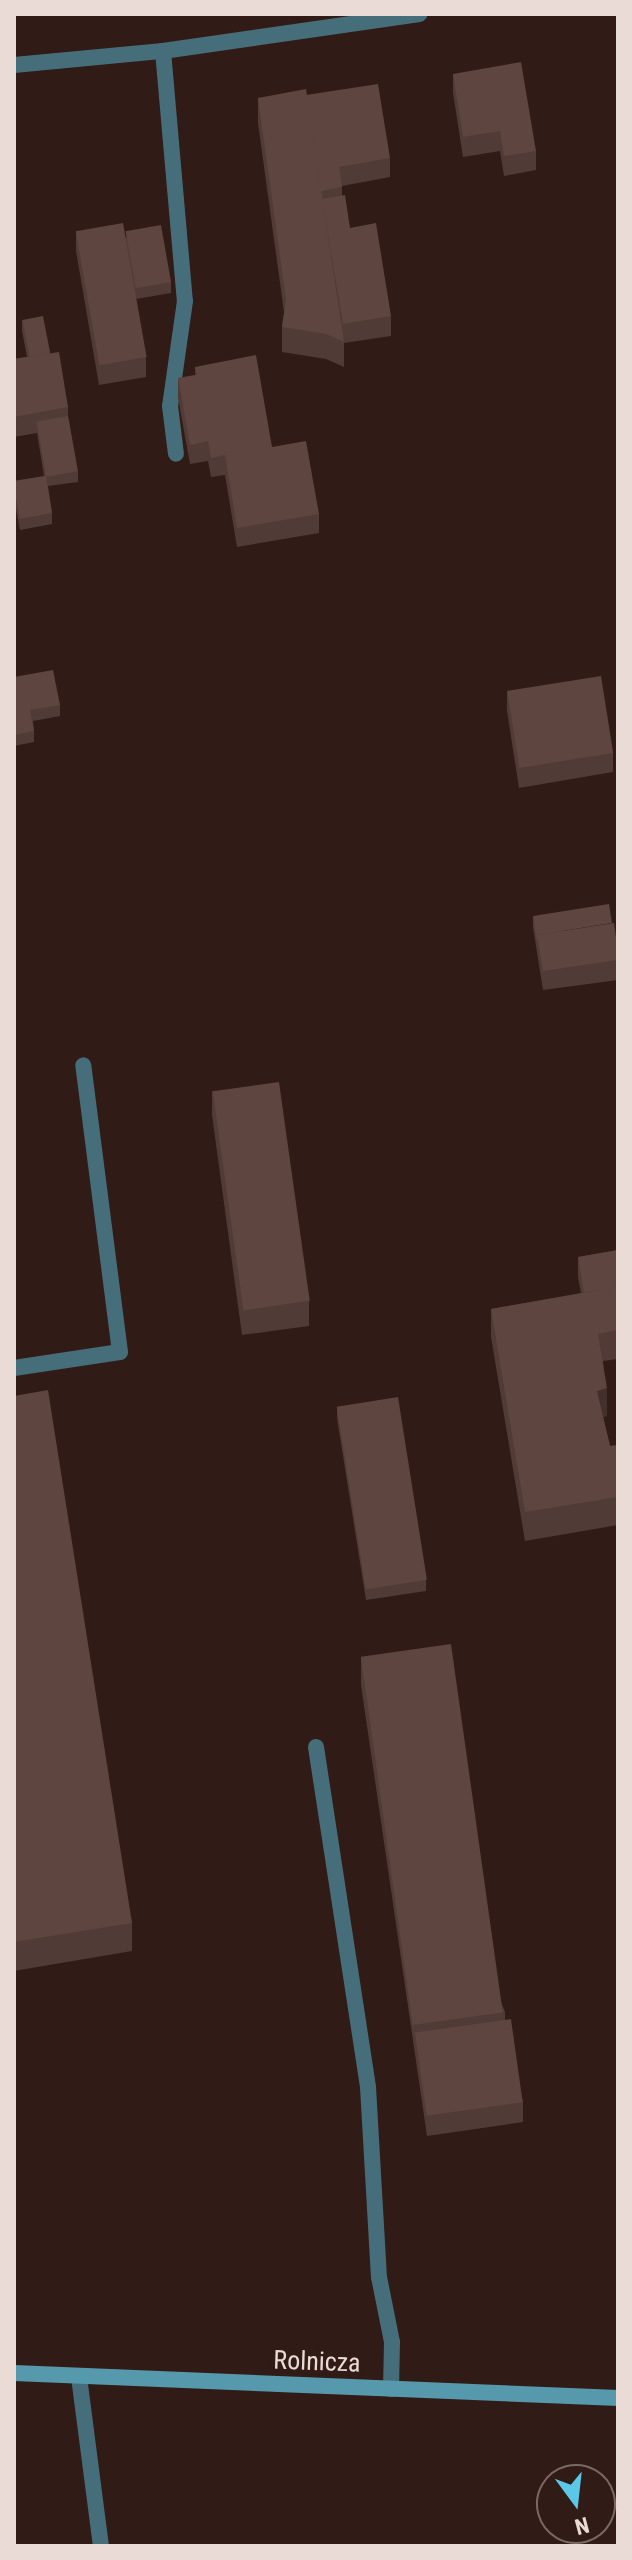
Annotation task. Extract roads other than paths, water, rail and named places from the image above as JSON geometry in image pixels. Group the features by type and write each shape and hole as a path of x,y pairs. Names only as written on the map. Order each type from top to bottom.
{"street":[{"path":"14,65 163,51 419,14"},
{"path":"163,51 185,301 170,406 176,454"},
{"path":"14,1368 120,1352 83,1065"},
{"path":"316,1747 368,2087 379,2277 392,2342 391,2389"},
{"name":"Rolnicza","path":"14,2373 618,2398"},
{"path":"79,2377 101,2546"}]}
